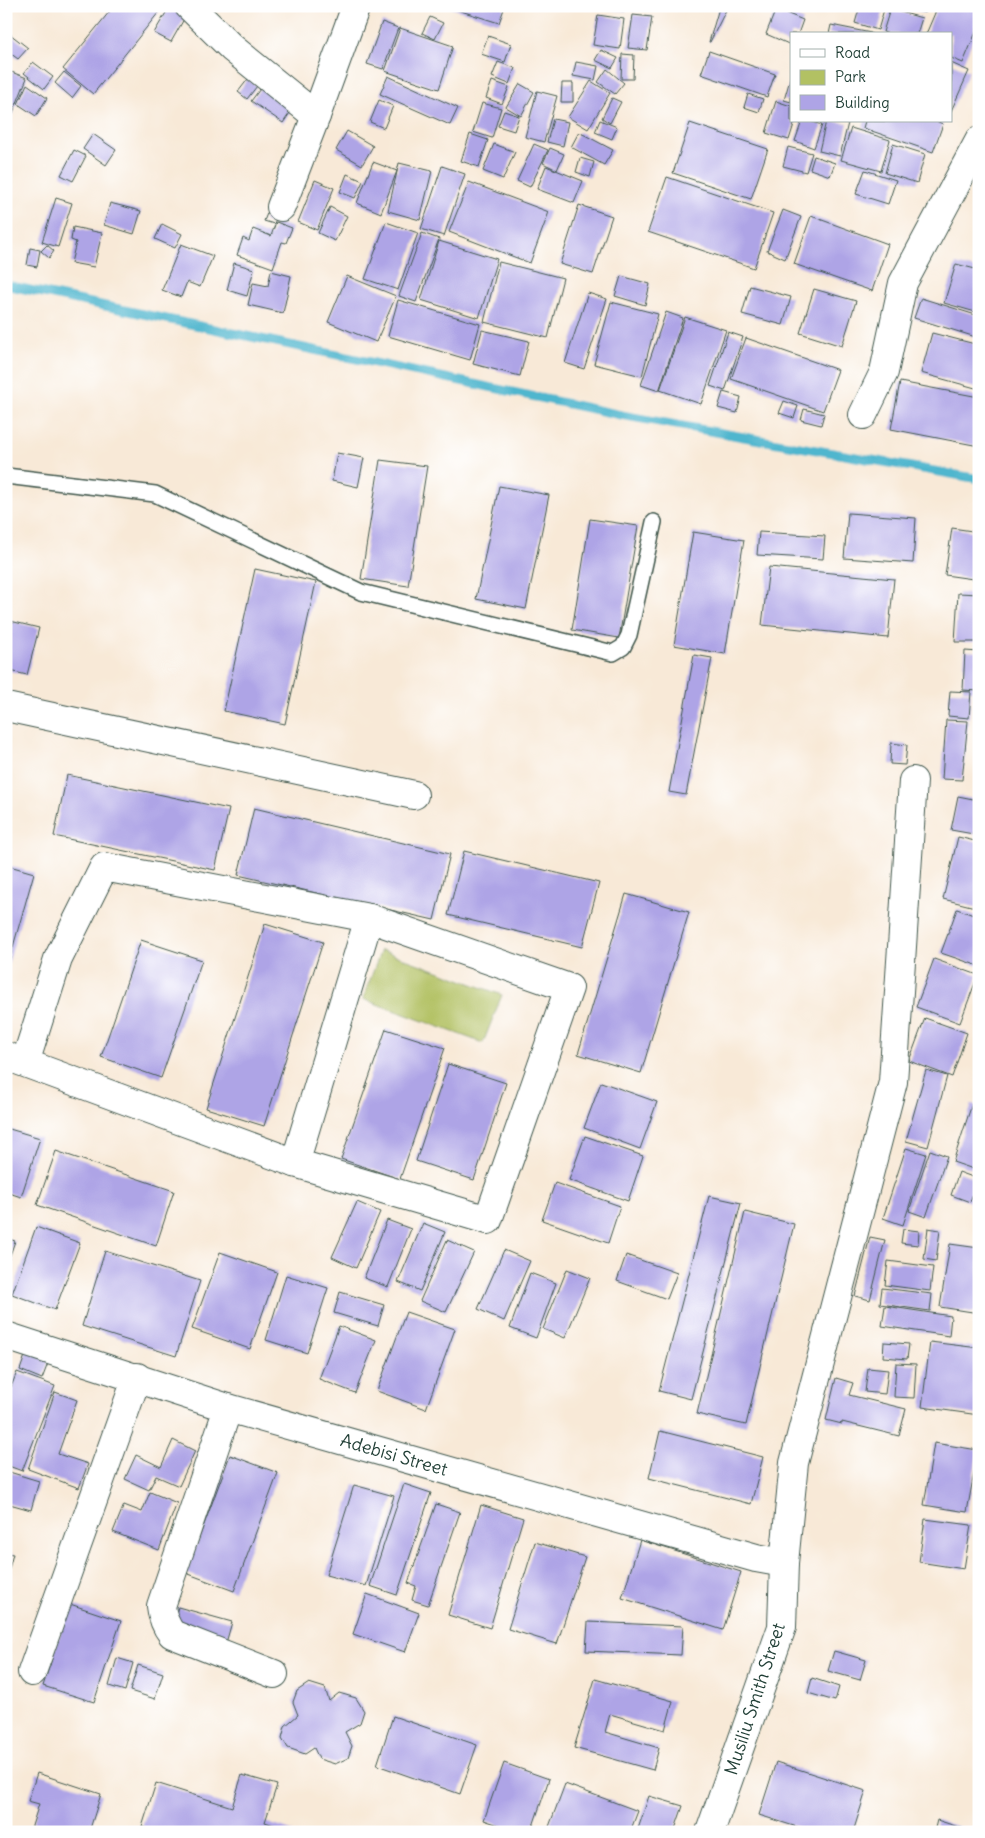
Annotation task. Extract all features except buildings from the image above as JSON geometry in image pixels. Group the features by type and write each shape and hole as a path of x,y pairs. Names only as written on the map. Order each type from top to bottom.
{"street":[{"path":"189,6 232,48 316,116"},
{"path":"281,207 356,6"},
{"path":"863,415 884,372 903,283 979,141"},
{"path":"6,707 414,795"},
{"name":"Musiliu Smith Street","path":"710,1832 782,1627 784,1563 794,1463 894,1082 913,781"},
{"path":"104,867 369,918 569,988 488,1220 295,1163 15,1059 58,959 104,867"},
{"path":"295,1163 369,918"},
{"name":"Adebisi Street","path":"6,1336 228,1408 756,1558 784,1563"},
{"path":"32,1672 137,1377"},
{"path":"228,1408 161,1606 162,1614 167,1628 172,1634 274,1674"}],"lane":[{"path":"6,476 155,494 361,592 613,654 623,647 629,635 654,522"}],"green space":[{"path":"381,950 502,995 483,1043 363,999"}],"waterway":[{"path":"6,285 621,415 979,479"}]}
